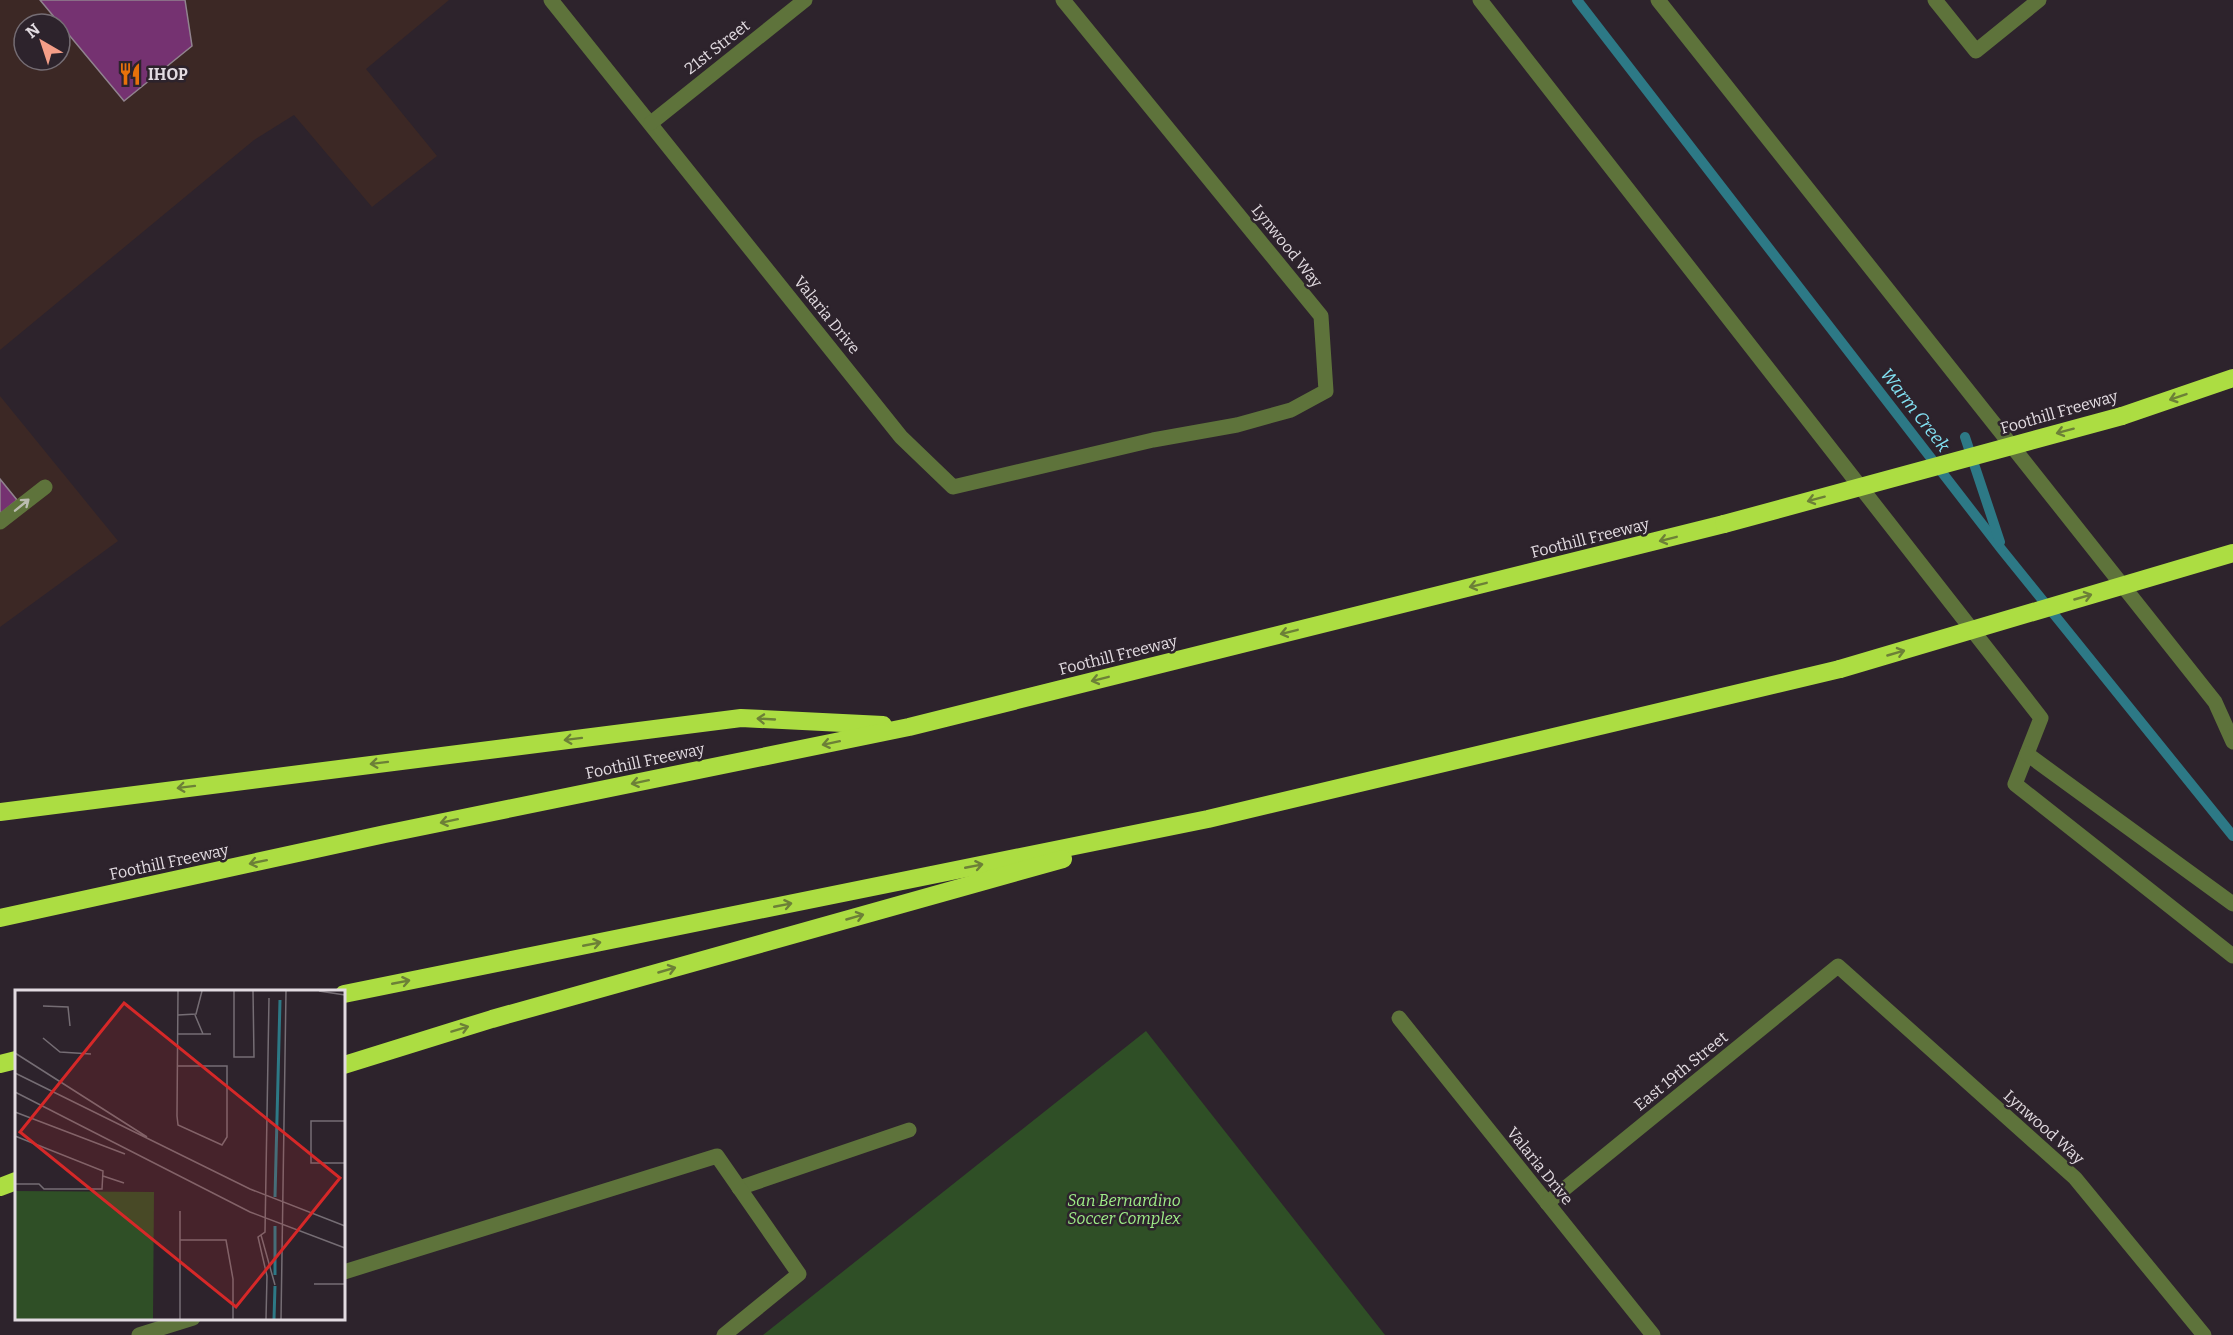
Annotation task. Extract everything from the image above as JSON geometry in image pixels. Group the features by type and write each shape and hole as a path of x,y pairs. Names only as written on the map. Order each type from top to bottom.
{"highway":[{"name":"Foothill Freeway","path":"0,918 385,834 909,726 1724,524 2122,416 2233,378"},
{"path":"345,994 1208,819 1840,669 2233,553"},
{"path":"0,812 741,718 909,726"},
{"path":"345,1065 492,1019 1208,819"},
{"path":"0,1064 15,1060"},
{"path":"0,1187 15,1181"}],"street":[{"name":"Valaria Drive","path":"551,0 901,437 953,487 1153,440"},
{"name":"21st Street","path":"651,123 806,0"},
{"name":"Lynwood Way","path":"1064,0 1321,316 1326,392 1291,410 1248,422 1153,440"},
{"path":"1480,0 2040,718 2015,784 2233,956"},
{"path":"1658,0 2215,702 2233,742"},
{"path":"1935,0 1976,51 2039,0"},
{"path":"0,522 45,487"},
{"path":"2027,754 2233,904"},
{"name":"Lynwood Way","path":"1838,966 2075,1178 2204,1335"},
{"name":"East 19th Street","path":"1547,1203 1838,966"},
{"name":"Valaria Drive","path":"1399,1018 1653,1335"},
{"path":"739,1188 909,1130"},
{"path":"345,1272 717,1156 799,1275 724,1335"},
{"path":"140,1335 186,1320"}],"shaded area":[{"path":"0,0 449,0 366,69 437,156 372,207 294,115 254,140 0,350"},
{"path":"0,396 118,541 0,627"}],"green space":[{"name":"San Bernardino Soccer Complex","path":"1146,1031 1385,1335 763,1335"}],"building":[{"name":"IHOP","path":"40,0 185,0 192,46 124,101 72,38 72,12 50,12"},
{"path":"0,479 17,500 0,514"}],"waterway":[{"name":"Warm Creek","path":"1577,0 2002,550 2233,836"},
{"path":"1965,437 2000,542"}],"place":[{"name":"IHOP","path":"130,74"}]}
